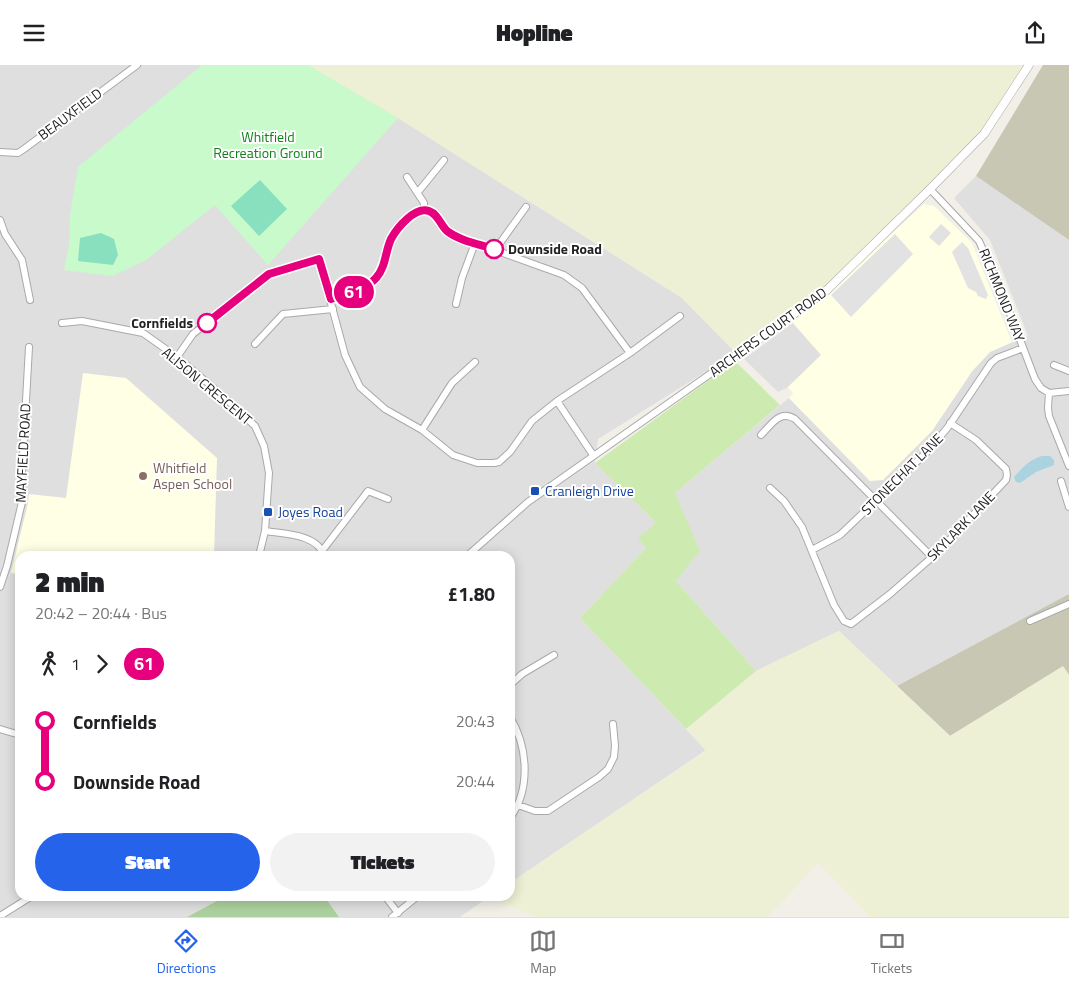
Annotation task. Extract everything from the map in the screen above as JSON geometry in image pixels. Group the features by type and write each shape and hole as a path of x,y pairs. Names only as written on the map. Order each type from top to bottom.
{"street":[{"name":"BEAUXFIELD","path":"0,153 18,153 137,65"},
{"name":"ARCHERS COURT ROAD","path":"474,551 528,502 827,290 984,134 1029,65"},
{"path":"418,192 444,160"},
{"path":"407,177 424,203 424,211"},
{"name":"RICHMOND WAY","path":"930,189 979,241 1001,290 1035,379 1041,388 1049,393"},
{"path":"495,250 526,207"},
{"path":"331,299 352,293 370,284 382,269 389,245 396,231 413,215 424,211 432,213 448,232 564,275 576,283 582,288 630,353"},
{"path":"0,219 5,234 22,260 30,300"},
{"path":"456,304 462,278 475,243"},
{"path":"177,357 193,334 269,274 319,259 345,355 360,387 386,409 422,430 453,455 477,463 494,463 499,462 510,452 532,421 557,401 630,353 680,316"},
{"path":"255,344 283,313 333,309"},
{"name":"ALISON CRESCENT","path":"62,323 82,321 143,333 177,357 255,426 264,446 269,473 265,531 261,551"},
{"name":"MAYFIELD ROAD","path":"0,587 22,502 29,347"},
{"name":"STONECHAT LANE","path":"812,550 840,535 928,450 950,423 997,357 1023,348"},
{"path":"422,430 452,383 475,362"},
{"path":"1054,365 1069,371"},
{"path":"1069,391 1049,393 1048,408 1049,416 1067,452 1069,466"},
{"path":"557,401 593,455"},
{"path":"761,435 778,417 782,415 791,417 876,499 932,557"},
{"name":"SKYLARK LANE","path":"812,550 834,605 844,621 851,624 890,594 932,557 1006,480 1007,475 1006,469 976,440 950,423"},
{"path":"1061,481 1067,493 1069,507"},
{"path":"770,488 784,501 793,513 802,527 812,550"},
{"path":"325,551 368,491 388,499"},
{"path":"265,531 311,541 320,551"},
{"path":"1030,621 1069,604"},
{"path":"515,681 554,655"},
{"path":"518,805 535,811 548,811 599,777 608,769 614,757 613,724"},
{"path":"0,729 15,734"},
{"path":"515,729 522,745 524,773 523,789 515,810"},
{"path":"0,916 24,901"},
{"path":"388,901 395,915 412,901"}],"shaded area":[{"path":"0,65 308,65 398,118 682,298 736,353 598,439 595,463 656,523 646,548 580,618 706,750 515,880 515,551 15,551 15,901 217,901 187,917 0,917"},
{"path":"308,65 1029,65 984,134 827,290 736,353 682,298 398,118"},
{"path":"1043,65 1069,65 1069,240 976,176"},
{"path":"976,176 1069,240 1069,594 897,686 839,631 756,671 676,581 675,493 789,398 870,481 990,352 1028,336 990,240 954,198"},
{"path":"924,204 934,206 972,243 1012,342 990,352 973,370 932,431 883,480 870,481 789,398 793,393 788,387 821,355 793,323"},
{"path":"941,224 951,233 939,246 929,237"},
{"path":"895,234 913,254 851,317 831,295"},
{"path":"962,242 968,248 988,295 986,299 978,296 976,292 968,288 952,252"},
{"path":"793,323 822,355 788,387 778,392 744,359"},
{"name":"Whitfield Aspen School","path":"83,373 126,378 217,458 214,551 16,551 29,494 66,498"},
{"name":"Whitfield Aspen School","path":"15,557 15,573 11,573"},
{"path":"1069,594 1069,675 1063,667 950,736 897,686"},
{"path":"839,631 950,736 1063,666 1069,675 1069,917 870,917 818,863 768,917 537,917 496,901 515,901 515,880 706,751 686,729 756,671"},
{"path":"328,901 483,901 460,917 339,917"}],"green space":[{"name":"Whitfield Recreation Ground","path":"202,65 308,65 398,118 268,265 215,205 146,260 112,276 64,270 69,245 70,215 78,167"},
{"path":"260,180 287,209 259,236 231,206"},
{"path":"101,233 114,239 118,255 113,265 78,261 80,238"},
{"path":"735,361 780,405 675,493 700,551 676,581 756,671 686,729 580,618 646,548 638,538 656,523 595,463"},
{"path":"217,901 328,901 339,917 187,917"}],"water":[{"path":"1042,456 1050,456 1054,460 1054,465 1036,472 1020,483 1016,482 1014,477 1023,467"}],"bus line":[{"name":"61","path":"207,323 269,274 319,259 331,299 360,290 370,284 382,269 386,261 389,245 396,231 418,212 428,211 438,219 448,232 494,249"}],"place":[{"name":"Downside Road","path":"494,249"},
{"name":"Cornfields","path":"207,323"},
{"name":"Whitfield Aspen School","path":"143,476"},
{"name":"Cranleigh Drive","path":"535,491"},
{"name":"Joyes Road","path":"268,512"}]}
